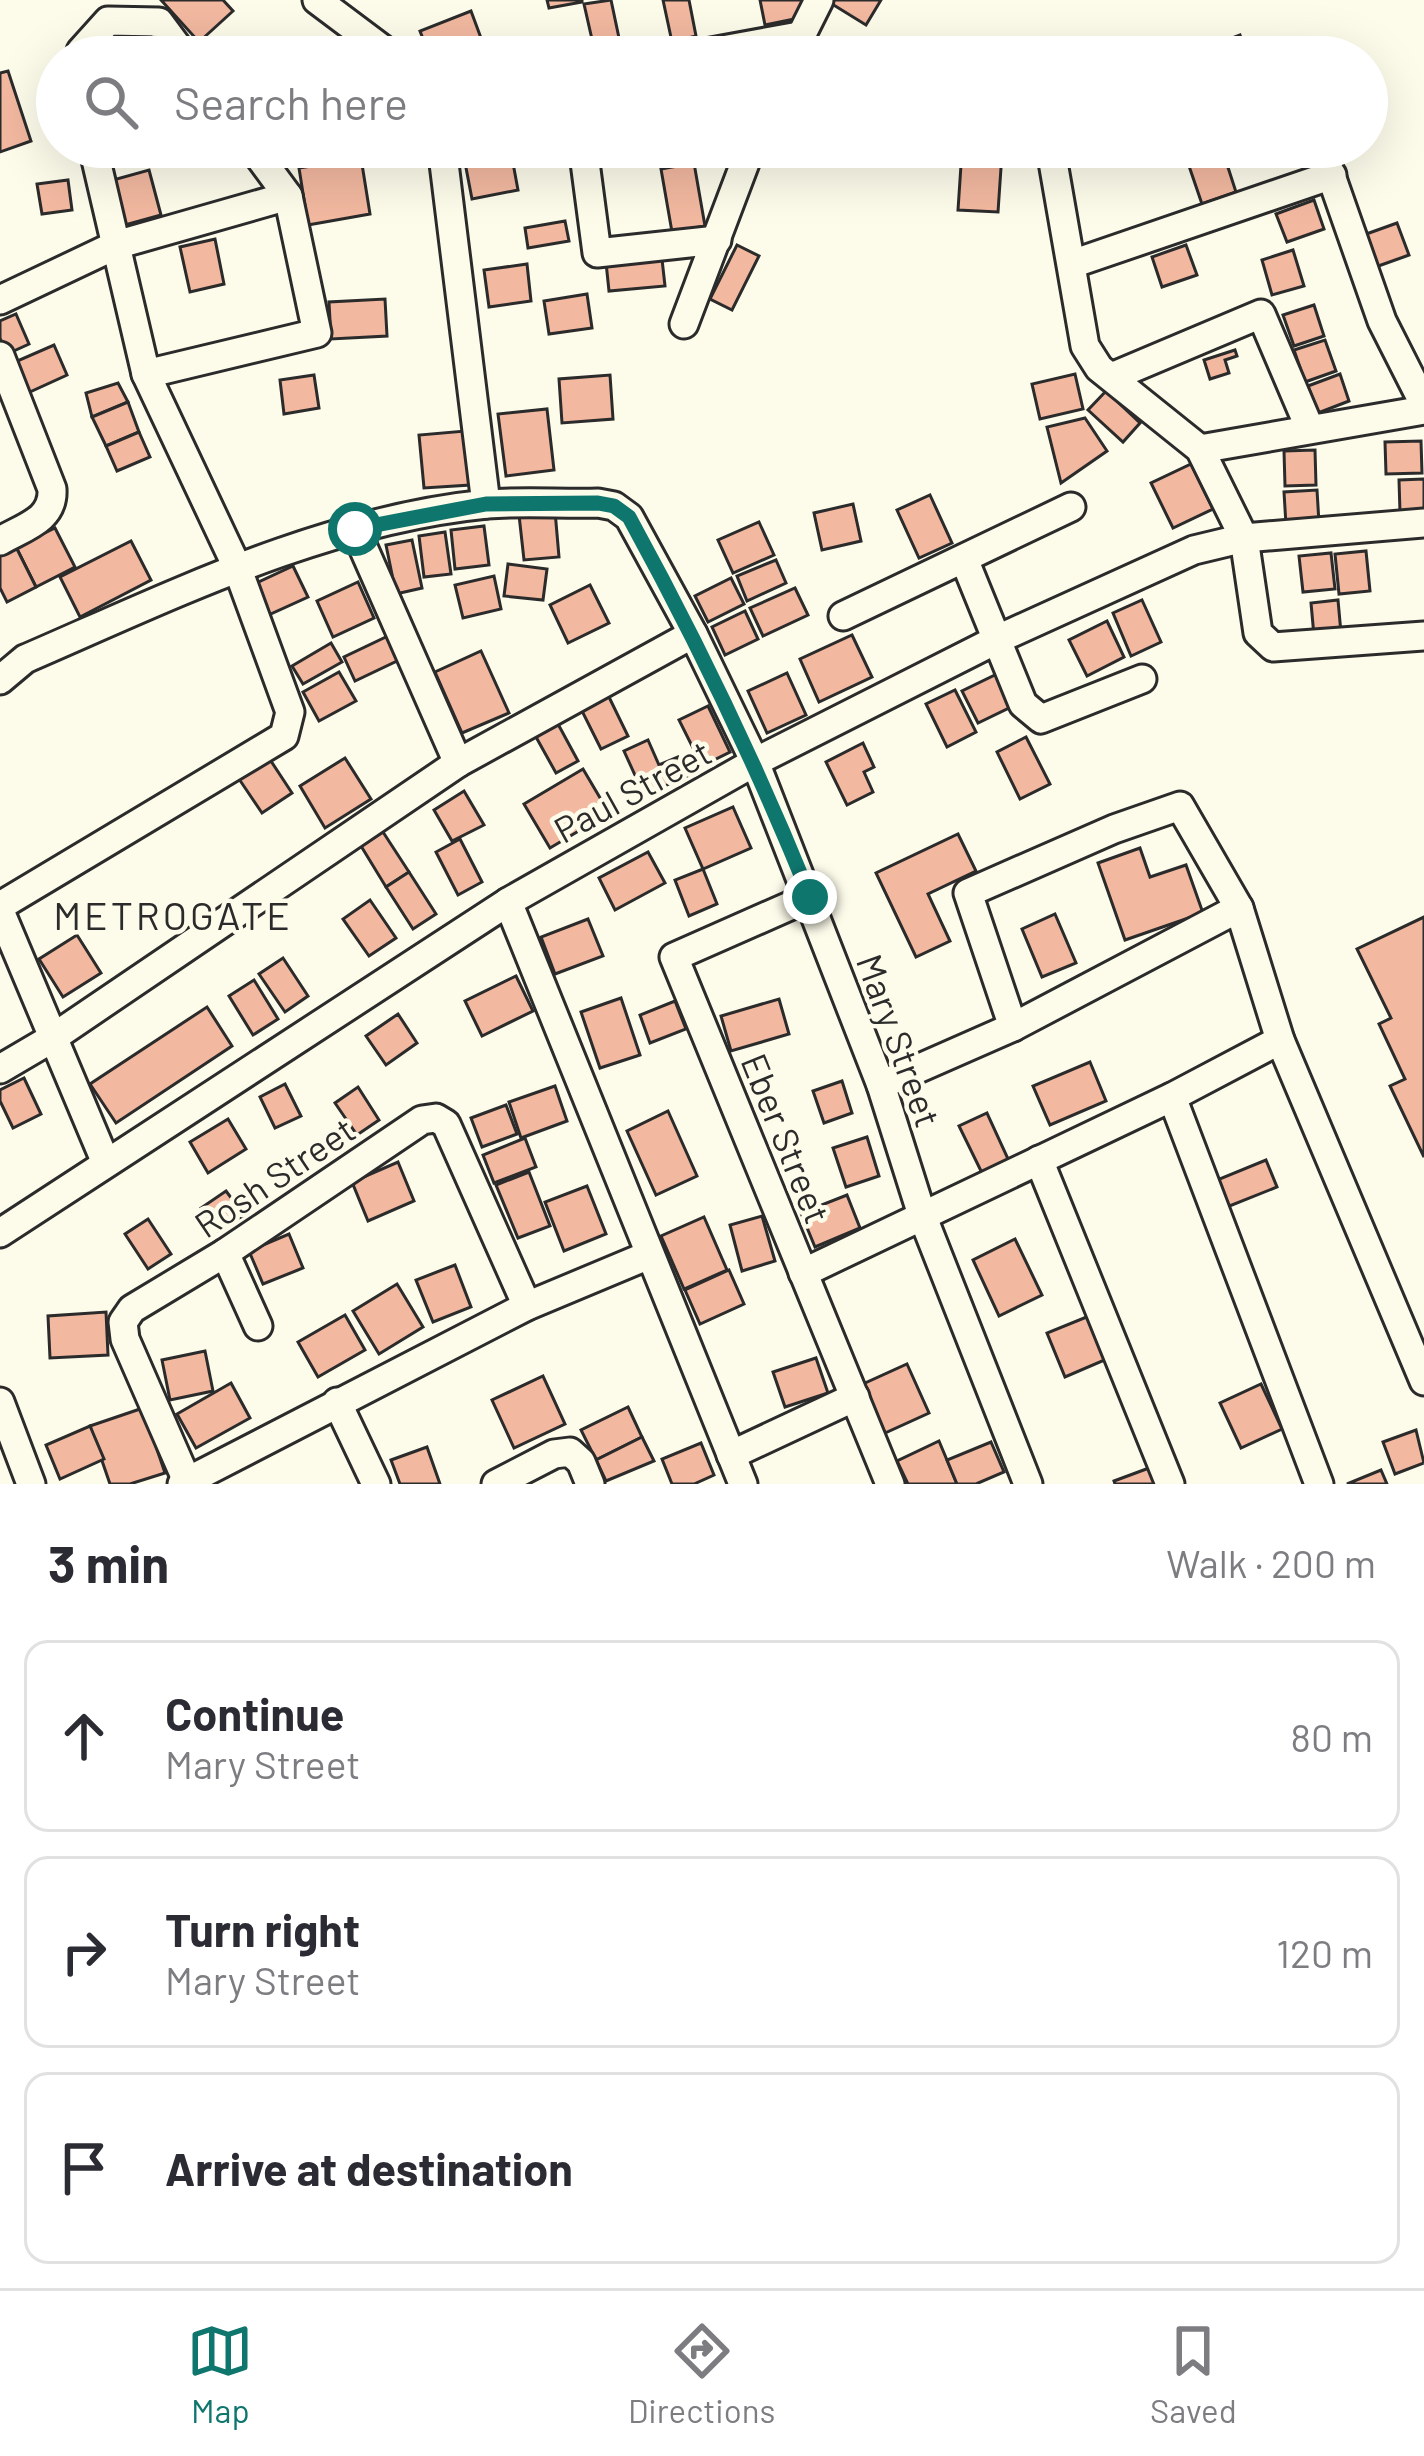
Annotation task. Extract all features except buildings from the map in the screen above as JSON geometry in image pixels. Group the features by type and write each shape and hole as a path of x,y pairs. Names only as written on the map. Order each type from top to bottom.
{"street":[{"path":"317,0 365,36"},
{"path":"801,36 819,0"},
{"path":"94,36 108,21 159,22 169,36"},
{"path":"98,168 146,374 238,567 290,712 284,736 0,908 106,1162"},
{"path":"146,374 317,333 288,196 267,168"},
{"path":"445,168 486,504"},
{"path":"586,168 597,253 717,240"},
{"path":"684,324 743,168"},
{"path":"1054,168 1085,346 1100,368 1200,449 1244,538 1258,633 1273,647 1424,636"},
{"path":"1200,449 1424,407 1382,321 1328,168"},
{"path":"1072,264 1331,175"},
{"path":"0,299 116,245 288,196"},
{"path":"1114,376 1261,314 1310,429"},
{"path":"0,356 53,502 48,514 0,541"},
{"name":"Mary Street","path":"0,680 26,659 238,567 355,529 486,504 614,506 629,517 755,762 881,1085 922,1216 1028,1484"},
{"path":"843,616 1071,506"},
{"name":"Paul Street","path":"0,1232 508,902 755,762 998,639 1194,550 1244,538 1424,523"},
{"path":"355,529 458,763"},
{"path":"964,559 1023,704 1041,718 1142,679"},
{"path":"0,1069 458,763 693,634"},
{"path":"1012,1027 968,893 1114,829 1180,806 1239,908 1280,1040 1424,1381"},
{"name":"Eber Street","path":"810,897 674,957 890,1484"},
{"path":"508,902 742,1484"},
{"path":"881,1085 1012,1027 1239,908"},
{"path":"803,1273 1172,1097 1280,1040"},
{"path":"1172,1097 1319,1484"},
{"name":"Rosh Street","path":"184,1482 125,1339 123,1322 132,1309 225,1253 422,1120 436,1118 446,1124 526,1306"},
{"path":"1039,1160 1170,1484"},
{"path":"225,1253 259,1326"},
{"path":"184,1482 526,1306 649,1256"},
{"path":"731,1455 855,1397"},
{"path":"0,1402 31,1484"},
{"path":"337,1402 376,1484"},
{"path":"496,1484 554,1454 570,1452 581,1462 590,1484"}],"district":[{"name":"METROGATE","path":"173,914"}],"route":[{"path":"355,529 486,504 598,503 614,506 629,517 755,762 810,897"}]}
